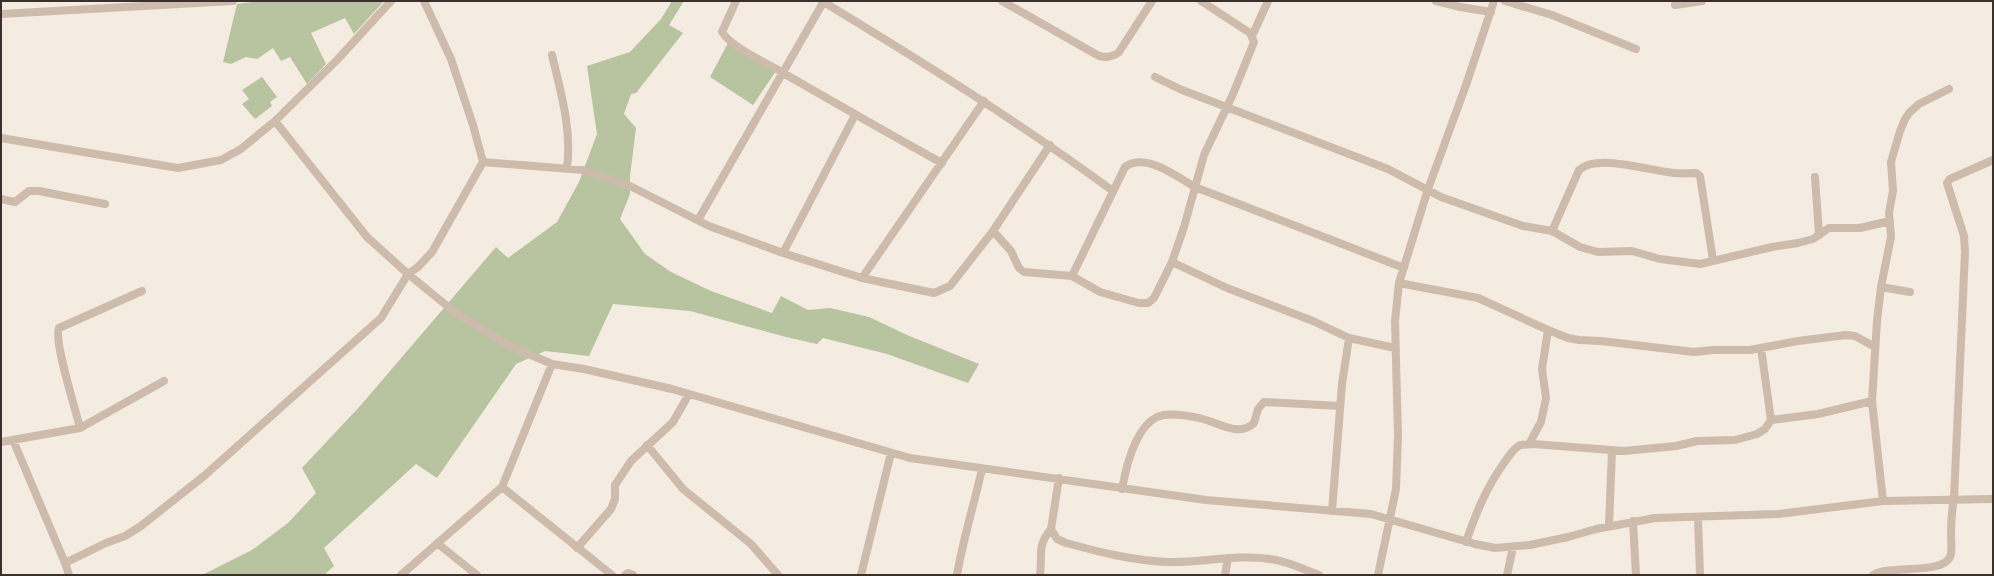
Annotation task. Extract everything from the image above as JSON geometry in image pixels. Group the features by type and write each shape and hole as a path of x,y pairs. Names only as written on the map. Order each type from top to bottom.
{"street":[{"path":"1,14 101,4 202,4 233,1"},
{"path":"1,138 178,168 221,160 241,149 275,121 337,60 391,1"},
{"path":"65,563 106,543 126,536 141,526 204,476 382,318 408,274 418,267 432,252 483,162 451,59 424,1"},
{"path":"736,1 722,32 726,37 752,55 855,115 942,163"},
{"path":"698,220 784,73 823,1 984,101 1050,145 1113,191"},
{"path":"1002,1 1099,56 1106,57 1115,55 1119,52 1152,1"},
{"path":"1201,1 1252,36"},
{"path":"993,231 1011,251 1021,271 1053,276 1072,276 1100,292 1139,303 1148,303 1154,298 1172,262 1204,155 1253,47 1252,36 1268,1"},
{"path":"1436,1 1491,12"},
{"path":"1378,575 1391,518 1397,475 1395,321 1399,283 1428,189 1494,1"},
{"path":"1505,1 1552,15 1636,49"},
{"path":"1675,4 1702,1"},
{"path":"552,56 567,119 569,146 567,168"},
{"path":"1155,77 1182,90 1388,169 1441,197 1523,226 1552,231 1580,247 1598,252 1632,251 1660,259 1700,264 1813,239 1829,228 1860,228 1890,221"},
{"path":"1883,501 1872,401 1875,346 1881,287 1891,237 1889,213 1893,191 1891,162 1904,119 1919,104 1949,89"},
{"path":"862,278 984,101"},
{"path":"783,253 855,115"},
{"path":"275,121 367,237 408,274 464,318 510,346 552,364 584,369 689,394 910,458 1206,500 1371,514 1391,518 1466,542 1495,548 1513,547 1568,537 1633,521 1677,517 1698,518 1778,514 1883,501 1954,498 1993,499"},
{"path":"483,162 583,170 630,186 698,220 783,253 862,278 934,293 950,286 993,231 1050,145"},
{"path":"1873,575 1899,570 1933,572 1948,560 1951,555 1951,518 1954,498 1965,252 1964,236 1947,183 1950,179 1993,160"},
{"path":"1072,276 1125,167 1131,162 1144,162 1163,169 1195,187 1404,268"},
{"path":"1552,231 1579,170 1585,164 1606,162 1675,173 1696,173 1700,176 1713,260"},
{"path":"1815,176 1819,235"},
{"path":"1,199 15,202 29,191 39,191 105,204"},
{"path":"1172,262 1227,288 1313,321 1349,338 1395,348"},
{"path":"1399,283 1478,298 1548,330 1568,338 1579,340 1694,352 1761,348 1798,340 1846,336 1855,336 1875,346"},
{"path":"1881,287 1910,292"},
{"path":"80,428 59,346 59,328 142,291"},
{"path":"1529,444 1541,422 1546,398 1542,369 1548,330"},
{"path":"1332,511 1344,360 1349,338"},
{"path":"1466,542 1480,502 1490,482 1517,446 1529,444 1612,450 1676,446 1697,441 1735,440 1757,434 1765,429 1771,420 1761,348"},
{"path":"401,575 502,487 552,364"},
{"path":"1,442 80,428 164,381"},
{"path":"578,548 611,509 615,499 615,485 620,476 631,461 673,422 689,394"},
{"path":"1771,420 1825,412 1872,401"},
{"path":"1122,489 1129,455 1146,427 1159,416 1182,415 1205,420 1233,429 1243,429 1254,423 1258,409 1264,402 1340,406"},
{"path":"13,440 69,575"},
{"path":"647,445 683,489 751,544 778,575"},
{"path":"1610,526 1612,450"},
{"path":"861,575 891,453"},
{"path":"957,575 963,539 975,502 982,469"},
{"path":"1040,575 1040,548 1045,536 1051,529 1059,478"},
{"path":"502,487 612,575"},
{"path":"1698,518 1700,575"},
{"path":"1633,521 1636,575"},
{"path":"1051,529 1057,539 1066,543 1130,558 1170,562 1228,558 1268,558 1283,561 1319,575"},
{"path":"437,543 478,575"},
{"path":"1507,575 1513,547"},
{"path":"1225,575 1228,558"},
{"path":"626,575 628,573 633,575"}],"green space":[{"path":"260,1 384,1 354,34 345,18 311,33 326,64 307,84 290,57 281,61 273,48 257,59 246,57 231,64 223,62 237,4"},
{"path":"672,1 684,1 669,25 683,33 636,93 631,94 624,114 636,128 630,176 630,194 620,219 645,254 671,272 711,291 772,313 781,296 808,310 830,308 869,317 907,335 979,364 968,383 887,354 823,338 817,344 690,311 613,304 589,356 545,351 516,364 437,478 416,464 324,548 334,566 324,575 202,575 252,550 288,523 316,493 302,468 361,405 496,247 508,258 557,222 579,182 597,134 587,66 630,52 661,19"},
{"path":"728,43 776,71 753,105 710,77"},
{"path":"262,77 277,97 270,102 272,106 255,119 242,104 249,99 242,90"}]}
